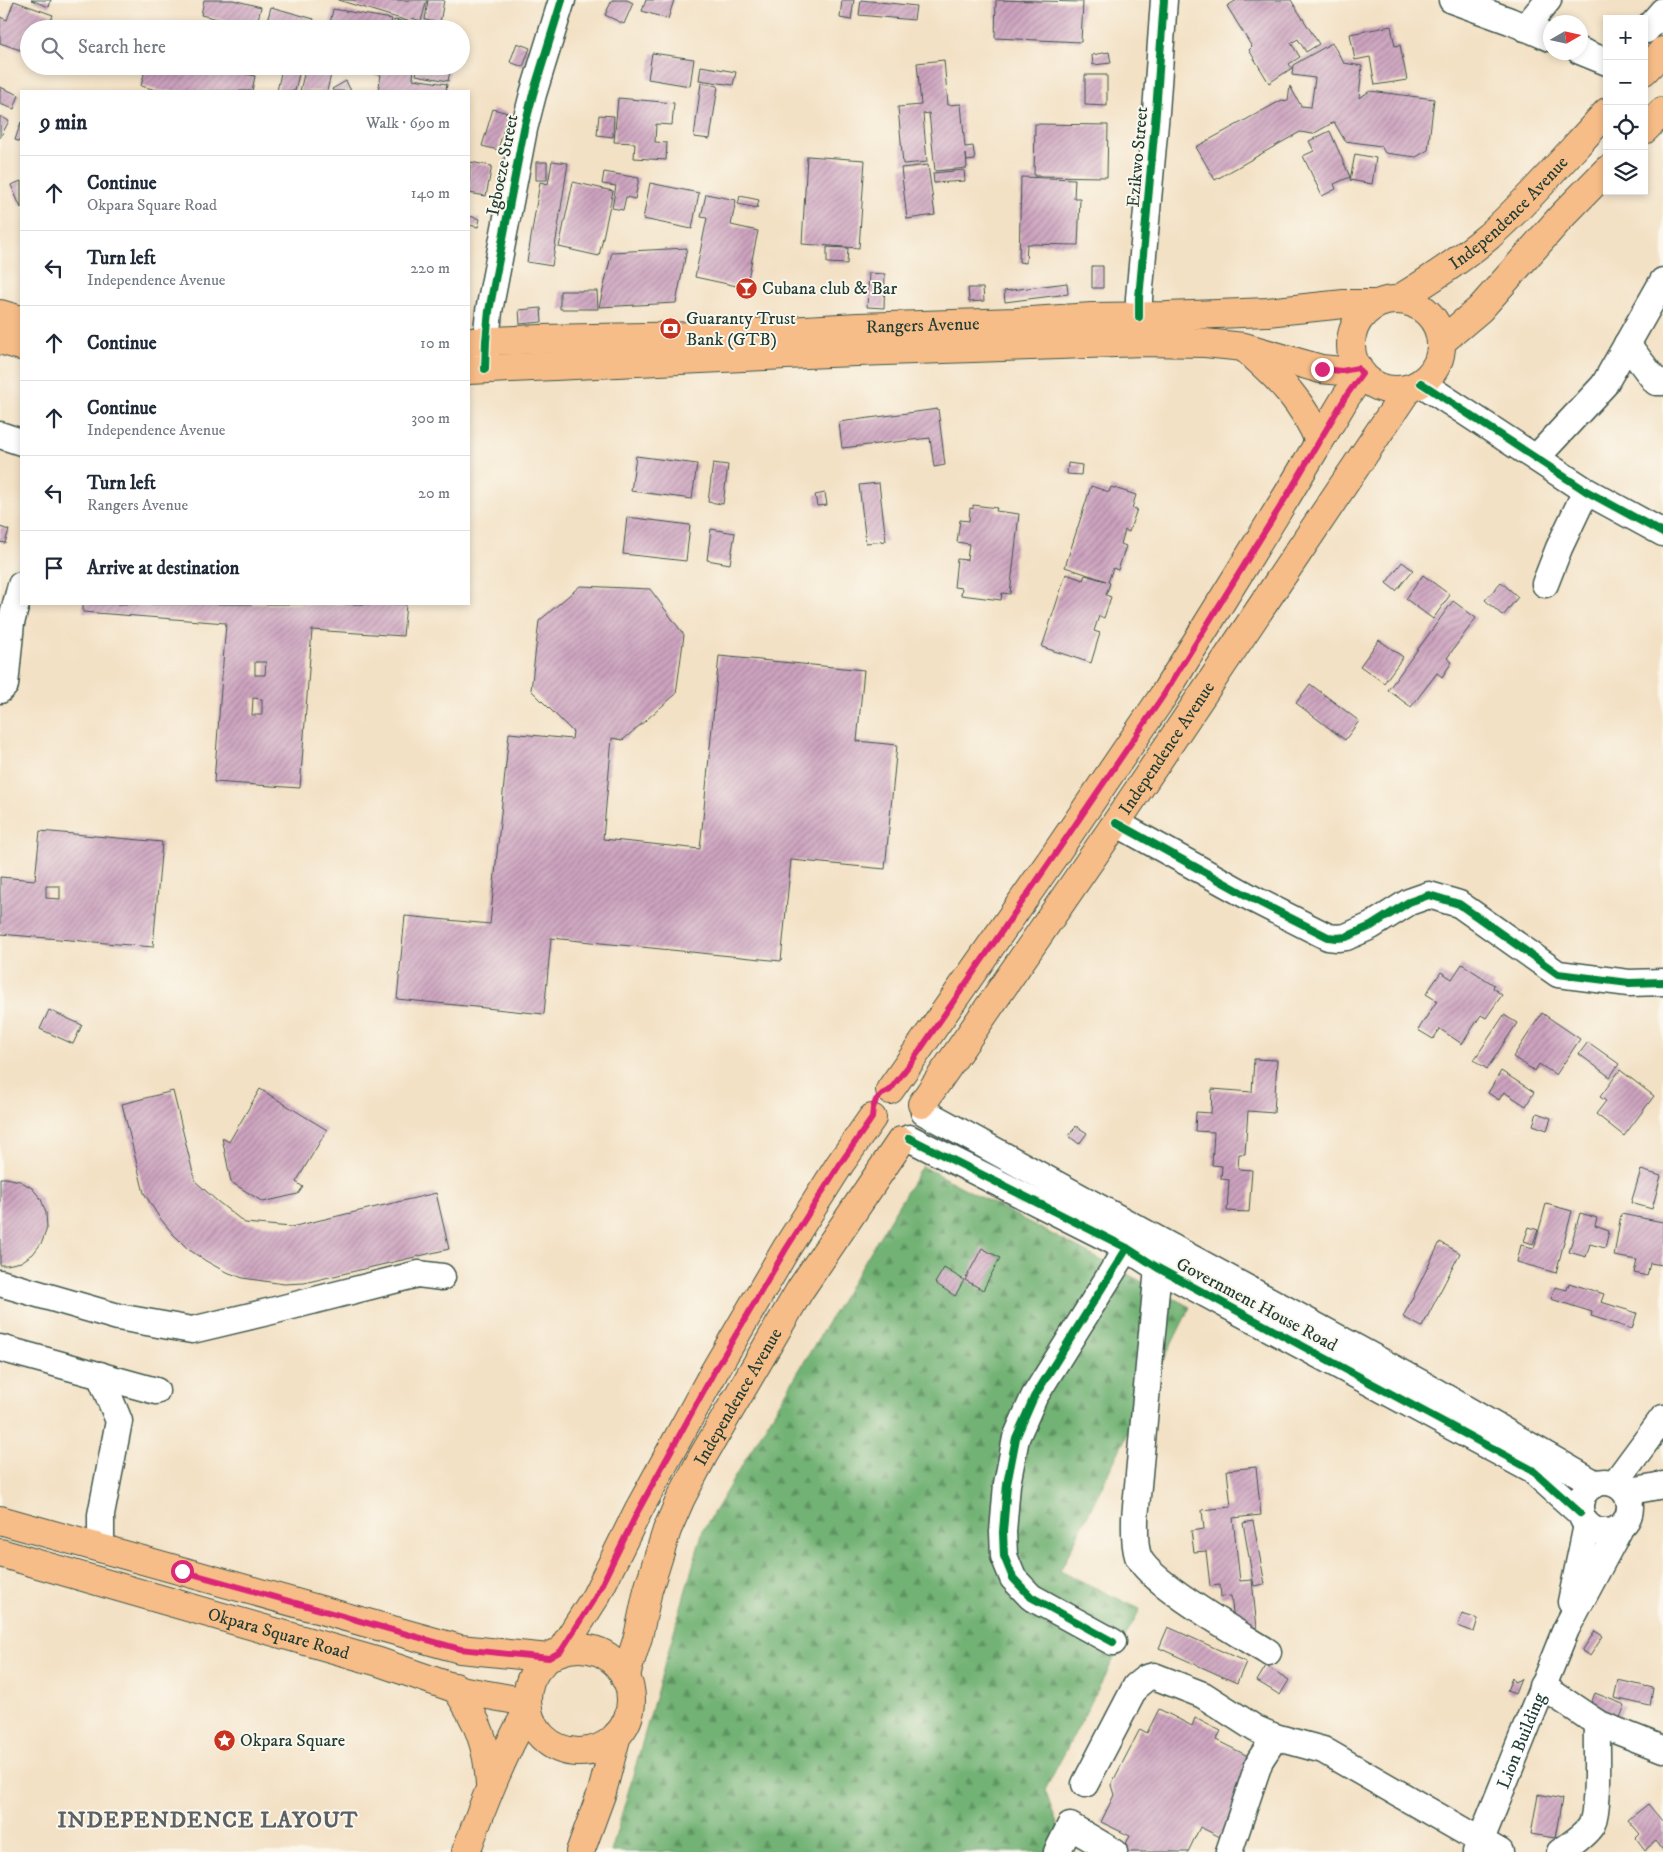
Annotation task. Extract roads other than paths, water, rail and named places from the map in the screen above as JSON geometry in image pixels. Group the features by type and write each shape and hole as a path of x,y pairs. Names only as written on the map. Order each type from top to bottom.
{"main road":[{"path":"1648,67 1663,51"},
{"path":"1648,126 1663,111"},
{"name":"Independence Avenue","path":"1388,302 1444,270 1487,237 1524,203 1603,116"},
{"path":"1441,342 1480,308 1563,215 1603,174"},
{"name":"Rangers Avenue","path":"477,342 698,336 1092,317 1267,312 1344,304 1388,302"},
{"path":"1388,302 1415,303 1428,313 1438,326 1441,342 1437,365 1428,378 1414,386 1395,390 1382,388 1371,382 1360,371 1352,354 1352,339 1356,325 1364,313 1388,302"},
{"path":"0,314 20,320"},
{"path":"0,340 20,346"},
{"name":"Rangers Avenue","path":"477,369 828,353 1143,342 1205,342 1244,347 1322,369 1360,371"},
{"path":"1244,347 1288,388 1311,421 1319,442"},
{"name":"Independence Avenue","path":"890,1090 1163,696 1319,442 1360,371"},
{"name":"Independence Avenue","path":"923,1108 1414,386"},
{"path":"905,1089 918,1098 923,1108 921,1127 916,1134 905,1140 890,1140 882,1135 875,1127 872,1118 876,1100 890,1090 905,1089"},
{"name":"Independence Avenue","path":"555,1655 596,1596 638,1511 719,1364 786,1249 840,1164 872,1118"},
{"name":"Independence Avenue","path":"625,1678 638,1637 648,1590 667,1530 681,1498 703,1456 800,1290 905,1140"},
{"name":"Okpara Square Road","path":"0,1520 460,1649 555,1655"},
{"name":"Okpara Square Road","path":"0,1553 379,1662 460,1690 528,1706"},
{"path":"575,1648 591,1649 605,1655 617,1665 625,1678 629,1689 630,1702 628,1714 624,1725 617,1735 606,1744 593,1750 578,1752 564,1750 540,1735 532,1723 528,1706 528,1690 532,1677 539,1666 555,1655 575,1648"},
{"path":"455,1688 471,1710 482,1735 487,1752 490,1785"},
{"path":"466,1852 490,1785 528,1706"},
{"path":"580,1852 602,1792 617,1735"}],"street":[{"name":"Igboeze Street","path":"477,369 477,342 491,302 524,129 562,0"},
{"name":"Ezikwo Street","path":"1139,317 1164,0"},
{"path":"1452,0 1543,35"},
{"path":"1525,28 1548,0"},
{"path":"1648,28 1663,11"},
{"path":"1536,458 1604,385 1663,281"},
{"path":"1627,344 1656,382 1663,382"},
{"path":"1414,386 1469,415 1586,491 1663,533"},
{"path":"0,435 20,442"},
{"path":"1545,584 1559,548 1586,491"},
{"path":"0,690 5,685 5,625 20,588"},
{"path":"1116,823 1255,900 1328,937 1346,937 1371,926 1409,902 1429,895 1459,904 1558,974 1629,983 1663,982"},
{"name":"Government House Road","path":"923,1108 1419,1395 1532,1470 1584,1519"},
{"name":"Government House Road","path":"905,1140 1127,1248 1158,1268 1419,1395 1612,1486"},
{"path":"1113,1642 1031,1597 1013,1578 1004,1556 1003,1532 1007,1484 1016,1438 1034,1396 1127,1248"},
{"path":"1158,1268 1135,1518 1135,1546 1138,1558 1147,1569 1192,1605 1268,1652"},
{"path":"0,1284 118,1317 192,1330 418,1274 442,1277"},
{"path":"0,1348 156,1391 119,1421"},
{"path":"100,1375 119,1421 101,1515 101,1548"},
{"path":"1612,1486 1663,1418"},
{"path":"1612,1486 1630,1502 1630,1512 1626,1522 1619,1530 1602,1533 1584,1519 1581,1498 1585,1492 1612,1486 1663,1485"},
{"name":"Lion Building","path":"1566,1630 1584,1519"},
{"name":"Lion Building","path":"1486,1849 1542,1686 1566,1630 1619,1530"},
{"path":"1085,1784 1136,1686 1146,1678 1154,1676 1203,1695 1256,1728 1275,1737 1324,1750 1486,1849"},
{"path":"1542,1686 1597,1724 1663,1749"},
{"path":"1560,1852 1592,1824 1596,1806 1597,1724"},
{"path":"1229,1852 1260,1760 1275,1737"},
{"path":"1057,1852 1070,1826 1114,1852"}],"place":[{"name":"Cubana club & Bar","path":"746,288"},
{"name":"Guaranty Trust Bank (GTB)","path":"670,328"},
{"name":"Okpara Square","path":"224,1740"}],"district":[{"name":"INDEPENDENCE LAYOUT","path":"208,1819"}]}
